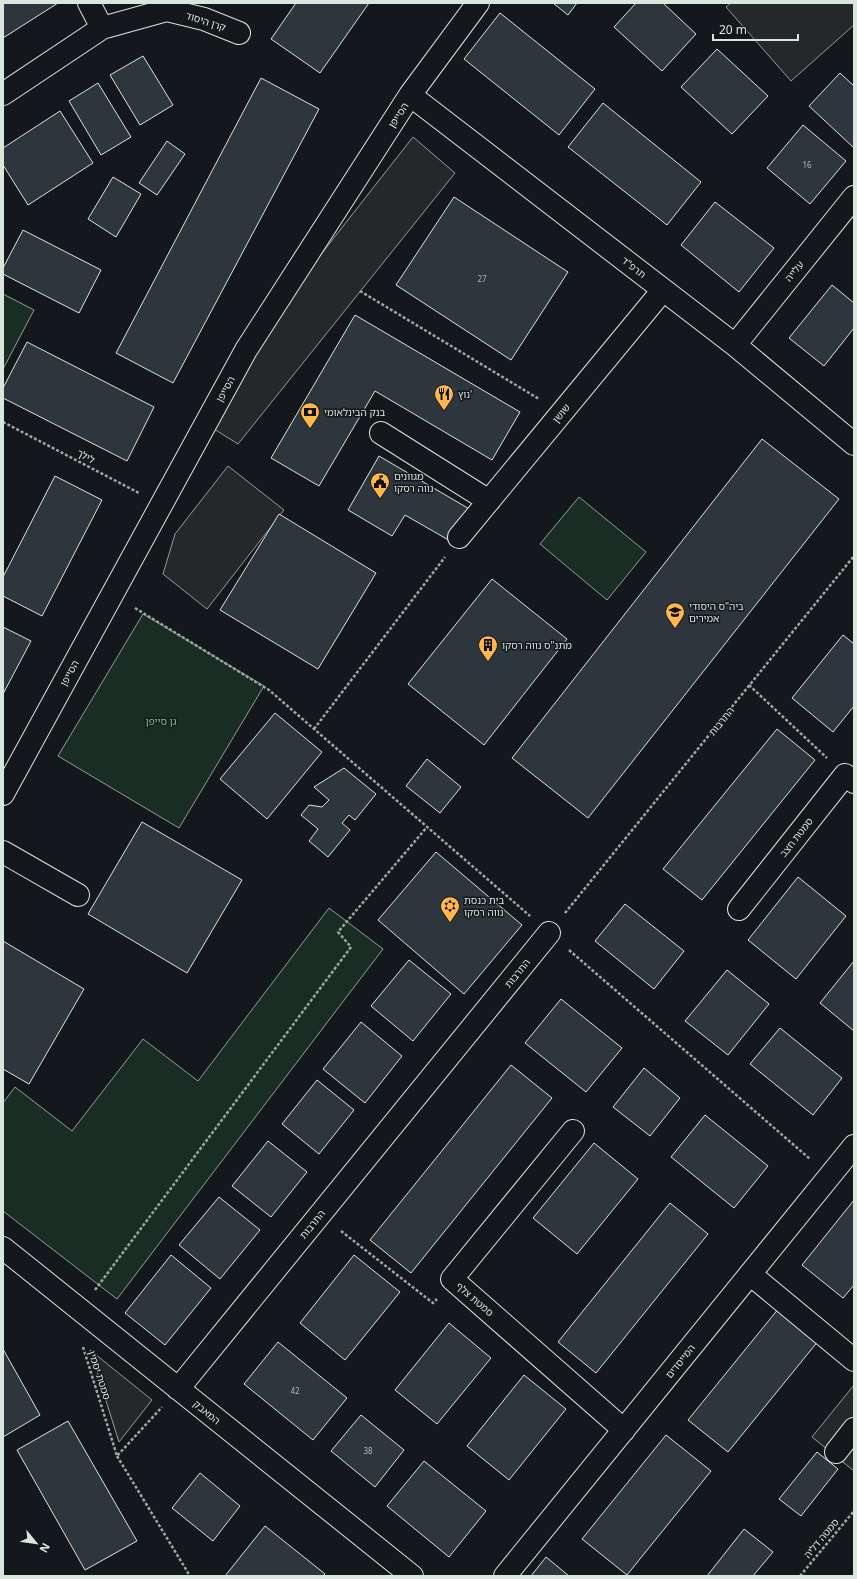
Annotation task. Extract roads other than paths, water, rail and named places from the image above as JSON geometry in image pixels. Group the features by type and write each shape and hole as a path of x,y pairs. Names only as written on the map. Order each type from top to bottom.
{"street":[{"path":"89,3 102,28"},
{"name":"הסייפן","path":"3,794 246,350 410,95 478,3"},
{"name":"קרן היסוד","path":"3,94 102,28 167,10 204,19 240,33"},
{"name":"תרפ\"ד","path":"410,95 735,345 854,444"},
{"name":"עלייה","path":"735,345 854,197"},
{"name":"שושן","path":"459,537 663,290"},
{"path":"381,433 489,501"},
{"name":"סמטת חצב","path":"739,908 849,778"},
{"path":"3,852 78,895"},
{"name":"התרבות","path":"178,1389 549,933"},
{"name":"סמטת צלף","path":"574,1131 452,1279 624,1430"},
{"name":"המייסדים","path":"505,1576 854,1146"},
{"name":"המאבק","path":"3,1248 412,1576"},
{"path":"750,1274 854,1360"},
{"path":"836,1452 854,1429"}],"place":[{"name":"נוץ'","path":"444,411"},
{"name":"בנק הבינלאומי","path":"310,429"},
{"name":"מגוונים נווה רסקו","path":"380,499"},
{"name":"ביה\"ס היסודי אמירים","path":"675,629"},
{"name":"מתנ\"ס נווה רסקו","path":"488,662"},
{"name":"בית כנסת נווה רסקו","path":"450,923"}],"park label":[{"name":"גן סייפן","path":"161,721"}]}
